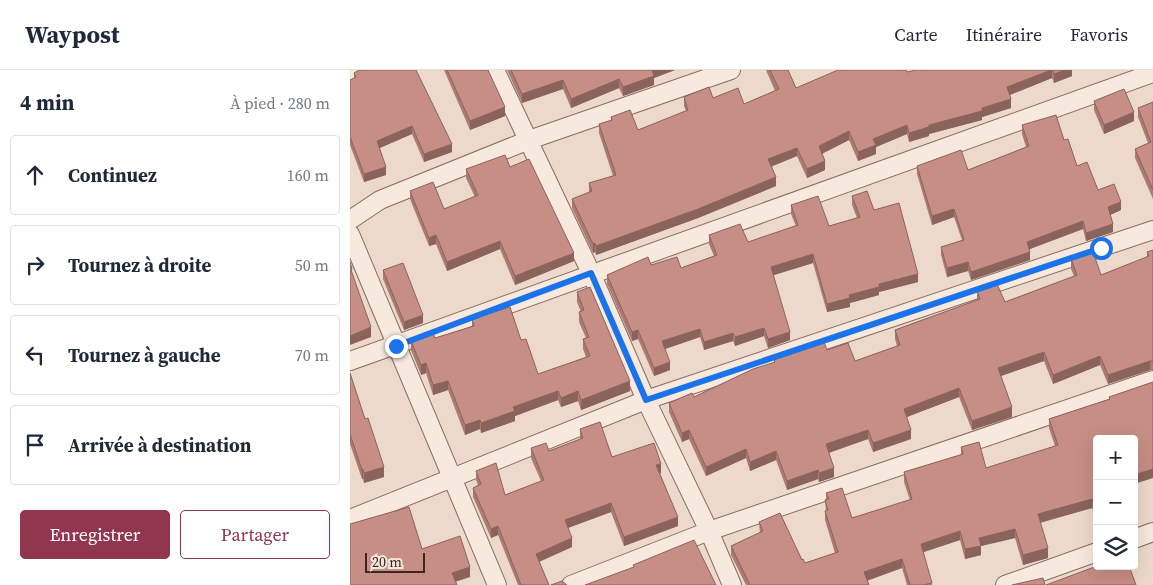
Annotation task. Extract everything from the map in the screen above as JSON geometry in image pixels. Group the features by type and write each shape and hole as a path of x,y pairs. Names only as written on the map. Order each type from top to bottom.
{"street":[{"path":"495,70 591,273 646,400 709,531 732,585"},
{"path":"350,220 380,200 529,140 731,70"},
{"path":"350,361 1153,72"},
{"path":"350,519 646,400 1153,230"},
{"path":"350,234 497,585"},
{"path":"571,585 709,531 1153,380"},
{"path":"1138,538 1153,532"},
{"path":"1005,585 1093,553"}],"building":[{"path":"359,70 416,70 452,144 424,154 412,126 377,141 386,167 364,174 350,137 350,80 356,77 354,73"},
{"path":"447,70 488,70 505,107 470,121"},
{"path":"511,70 652,70 654,76 623,87 619,79 571,99 563,80 522,94"},
{"path":"770,70 788,70 796,88 838,70 906,70 907,72 916,70 1051,70 1007,87 1011,99 982,108 982,111 929,125 929,127 909,133 907,125 873,139 876,145 858,152 849,131 819,146 825,161 807,169 797,148 768,159 776,177 698,209 596,246 595,243 593,244 572,199 592,191 589,183 616,175 599,124 612,120 611,117 630,110 638,130 688,110 684,97 709,87 713,98 738,88 744,104 779,89"},
{"path":"1053,70 1065,70 1054,74"},
{"path":"1124,89 1134,112 1104,125 1094,101"},
{"path":"1153,102 1153,190 1135,149 1151,142 1138,108"},
{"path":"1056,115 1064,140 1068,139 1077,166 1087,162 1098,190 1114,184 1121,202 1108,207 1113,224 1086,233 1083,221 1027,242 1030,252 971,272 968,262 947,268 941,247 964,240 954,209 932,216 917,166 961,150 968,170 1029,146 1022,125"},
{"path":"505,155 510,167 529,159 574,253 515,276 500,241 447,262 436,235 429,238 410,191 433,182 444,209 478,195 466,169"},
{"path":"867,191 874,210 899,203 918,274 879,284 879,287 849,295 850,298 827,304 813,254 771,267 790,332 768,339 764,328 735,337 733,333 704,342 700,329 662,341 670,362 654,368 638,330 632,332 607,275 648,257 651,265 677,257 681,268 717,255 709,235 740,224 748,242 798,225 791,205 818,196 829,226 860,217 852,196"},
{"path":"1153,250 1153,361 1108,375 1100,356 1053,375 1044,352 998,368 1012,407 972,421 959,388 904,409 911,430 873,443 868,430 826,444 834,468 819,473 818,470 787,481 776,451 750,462 746,449 706,467 689,430 682,433 669,403 692,393 694,397 753,369 775,362 774,359 824,342 827,350 848,343 855,361 900,345 895,330 980,299 977,291 997,284 1005,302 1077,275 1071,259 1093,252 1101,275 1149,256 1147,252"},
{"path":"350,262 351,270 371,327 350,336"},
{"path":"403,263 423,315 404,322 383,270"},
{"path":"590,287 630,381 581,400 578,391 561,398 558,391 513,407 515,411 481,423 480,420 465,425 448,381 433,385 426,363 421,365 411,341 433,333 435,338 474,326 472,319 510,307 521,340 526,339 538,374 590,356 583,339 589,337 579,312 584,310 577,292"},
{"path":"350,373 365,419 368,418 384,467 364,473 350,434"},
{"path":"1153,382 1153,469 1138,474 1138,435 1093,435 1093,502 1092,499 1038,514 1048,548 1023,555 1015,529 979,538 981,546 965,549 960,531 921,544 932,583 910,585 902,559 864,572 869,585 750,585 731,546 763,531 759,522 780,513 805,563 838,552 825,511 828,510 825,500 829,499 826,493 842,488 852,518 912,499 904,472 963,454 961,447 979,442 986,468 1058,445 1049,419 1110,399 1109,397"},
{"path":"600,422 612,457 654,443 661,464 656,465 678,517 624,537 611,503 565,520 572,538 536,554 549,585 521,585 498,526 491,529 473,488 481,484 476,471 496,463 505,495 544,480 531,448 546,443 549,451 583,438 580,429"},
{"path":"409,507 422,549 460,536 470,567 452,573 457,585 350,585 350,524"},
{"path":"694,540 716,585 585,585 634,567 633,565"},
{"path":"1093,567 1093,570 1130,570 1136,585 1046,585"},
{"path":"1043,578 1045,585 1012,585"},
{"path":"562,581 567,585 551,585"}],"route":[{"path":"396,346 591,273 646,400 1101,248"}]}
